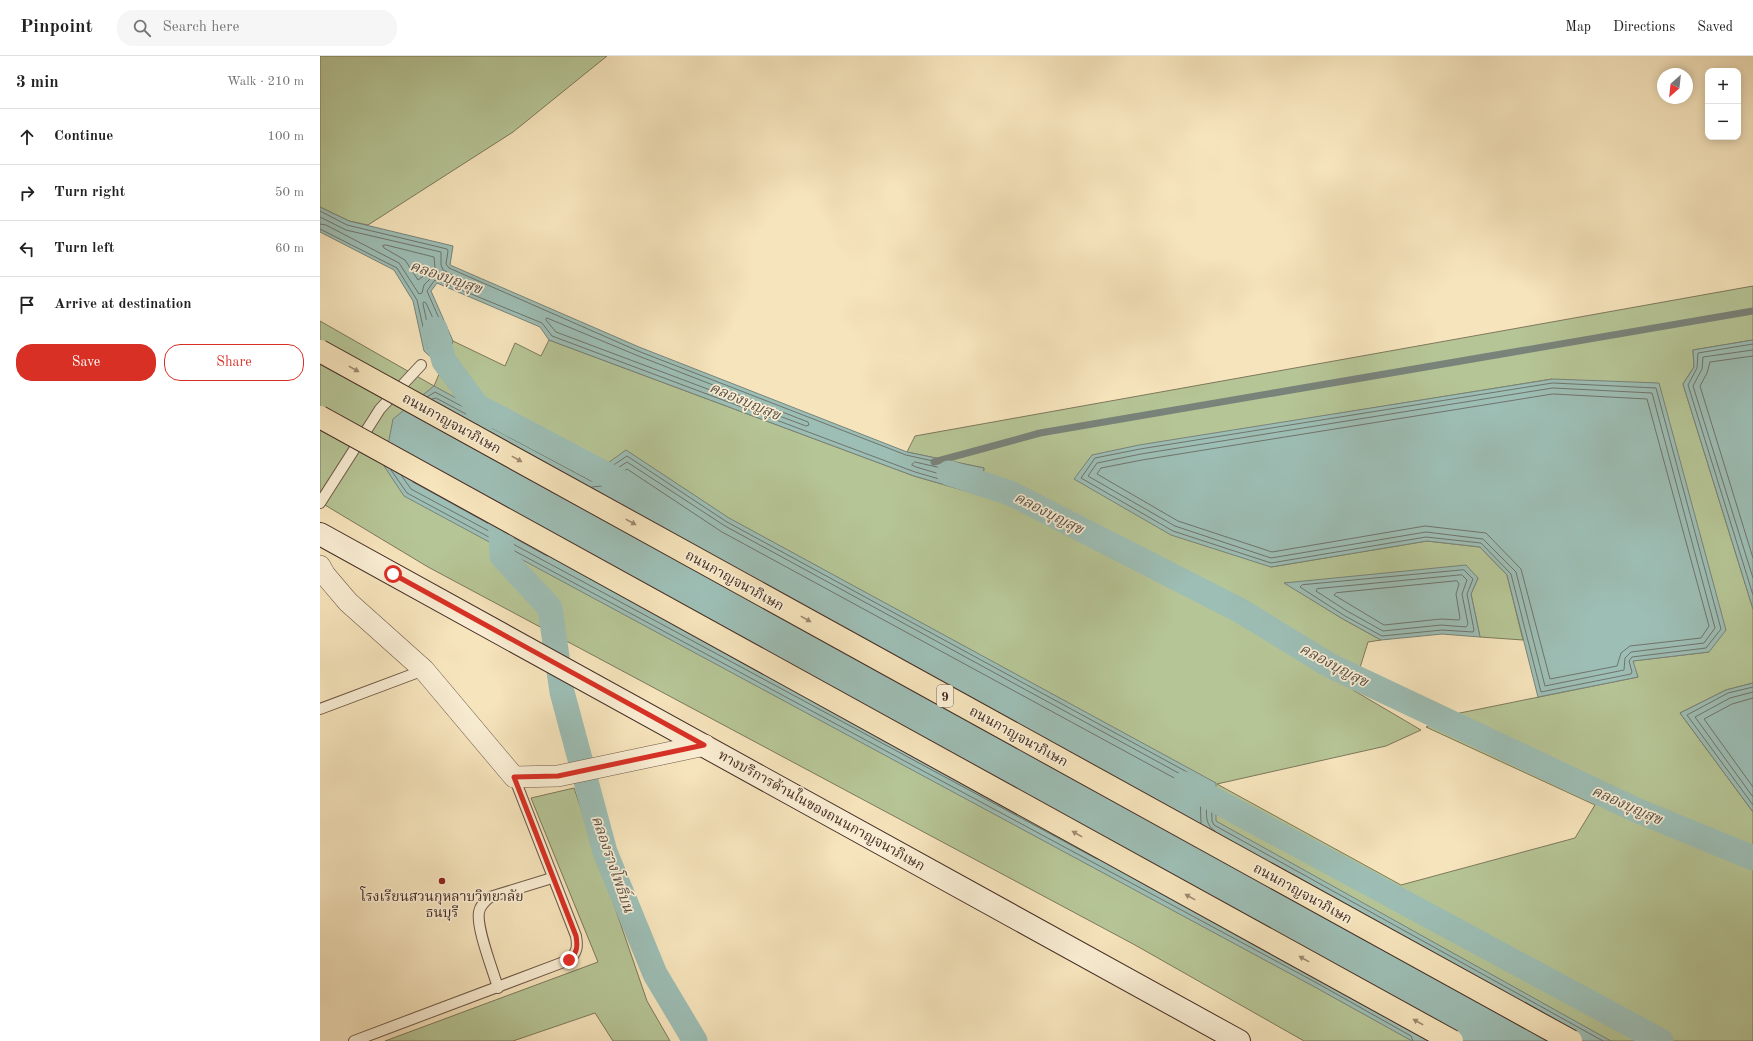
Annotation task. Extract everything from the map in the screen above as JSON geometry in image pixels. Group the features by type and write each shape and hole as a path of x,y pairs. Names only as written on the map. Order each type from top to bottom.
{"highway":[{"name":"ถนนกาญจนาภิเษก","path":"320,351 1571,1041"},
{"path":"320,417 1452,1041"}],"main road":[{"name":"ทางบริการด้านในของถนนกาญจนาภิเษก","path":"320,534 1239,1041"}],"street":[{"path":"320,566 324,575 348,602 424,670 514,777 558,776 599,766 704,745"}],"lane":[{"path":"320,503 380,409 421,365"},
{"path":"320,709 424,670"},
{"path":"354,1041 498,988 569,960 576,954 576,936 552,878 514,777"},
{"path":"498,988 481,930 479,912 481,907 490,897 552,878"}],"green space":[{"path":"320,56 607,56 513,132 368,225 349,221 320,207"},
{"path":"1753,286 1753,340 1693,350 1694,367 1683,384 1753,609 1753,683 1726,690 1680,713 1753,812 1753,1041 1304,1041 1135,945 428,567 320,502 320,321 434,386 453,341 505,366 515,343 541,356 549,340 914,476 980,495 984,468 907,452 915,436","holes":["1552,379 1709,652 1632,661 1638,677 1450,715 1426,727 1595,805 1575,838 1401,885 1217,784 1386,746 1421,730 1353,690 1368,642 1381,640 1343,619 1285,583 1478,578 1471,594 1480,637 1523,640 1507,575 1480,547 1427,541 1271,567 1317,417"]},
{"path":"574,788 647,1001 670,1041 613,1041 595,1013 513,1041 385,1041 598,962 531,798"}],"water":[{"path":"320,207 349,221 453,246 450,265 639,347 907,452 984,468 980,495 914,476 549,340 540,327 437,283 431,291 453,341 442,367 424,351 413,301 394,270 320,232"},
{"path":"1753,340 1753,609 1683,384 1694,367 1693,350"},
{"path":"1553,379 1659,383 1726,630 1709,652 1633,661 1638,677 1538,697 1507,575 1480,547 1427,541 1271,567 1171,535 1074,479 1092,455 1139,445"},
{"path":"434,386 594,473 626,450 729,518 1216,783 1216,821 1611,1041 1412,1041 1313,986 404,496 384,466 393,419"},
{"path":"1466,565 1478,578 1471,594 1480,637 1442,634 1381,640 1284,583"},
{"path":"1753,683 1753,812 1680,713 1726,690"}],"waterway":[{"path":"934,462 1040,433 1753,311"},
{"name":"คลองรางโพธิ์บน","path":"435,329 444,361 477,406 481,422"},
{"path":"477,406 628,486"},
{"name":"คลองบุญสุข","path":"949,473 1010,493 1241,611 1329,665 1636,810 1753,858"},
{"name":"คลองรางโพธิ์บน","path":"500,514 502,556 550,608 562,692 605,852 655,974 695,1041"},
{"path":"1185,784 1661,1041"}],"place":[{"name":"โรงเรียนสวนกุหลาบวิทยาลัย ธนบุรี","path":"442,881"}],"route":[{"path":"393,574 704,745 599,766 558,776 514,777 552,878 576,936 576,954 569,960"}]}
